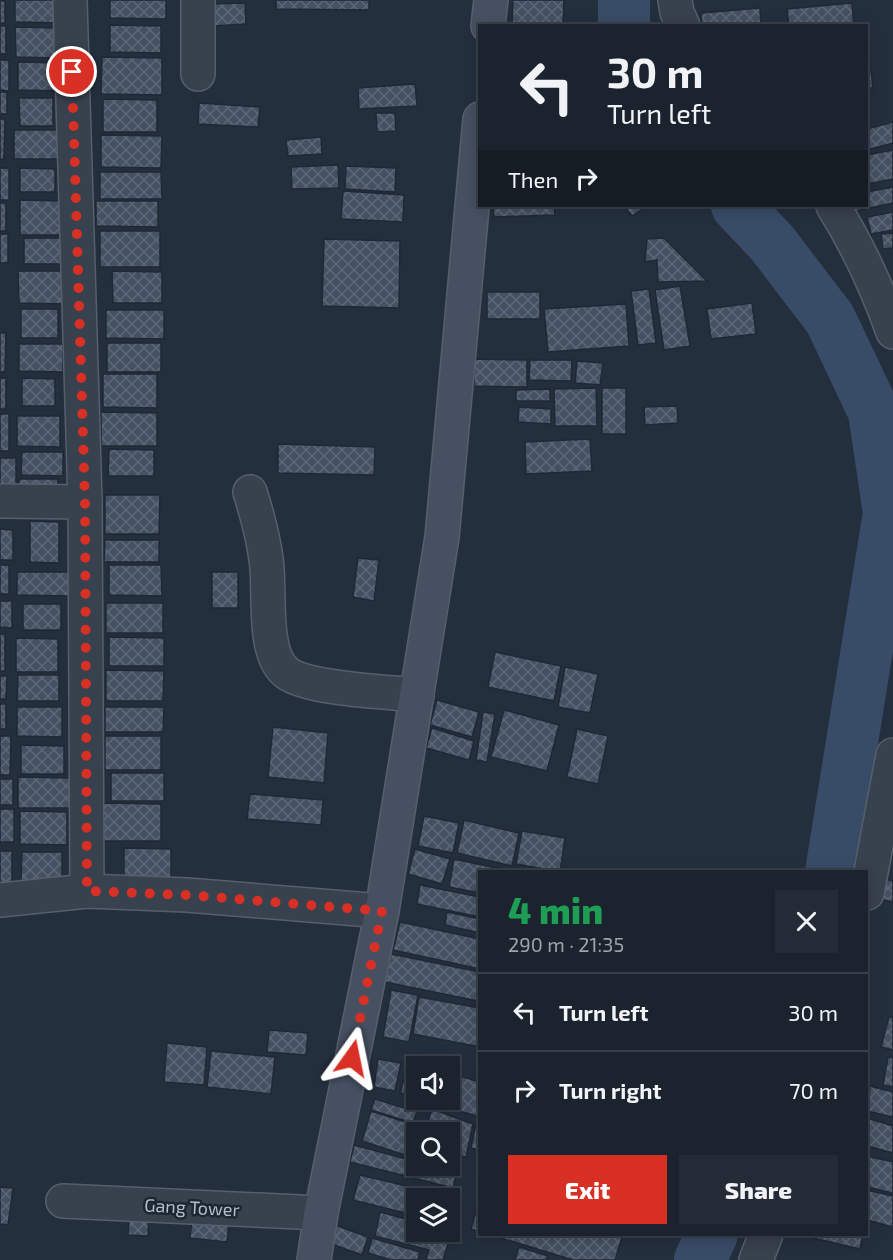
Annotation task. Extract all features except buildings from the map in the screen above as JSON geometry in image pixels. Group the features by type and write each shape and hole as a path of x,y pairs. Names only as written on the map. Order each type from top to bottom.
{"street":[{"path":"70,0 85,502 87,891"},
{"path":"198,0 198,74"},
{"path":"488,24 491,0"},
{"path":"675,0 682,24"},
{"path":"314,1260 321,1213 382,911 442,537 478,141"},
{"path":"834,207 859,248 893,332"},
{"path":"250,492 267,560 271,643 276,661 288,674 321,684 417,695"},
{"path":"0,501 85,502"},
{"path":"868,890 884,843 893,755"},
{"path":"0,900 87,891 187,895 382,911"},
{"name":"Gang Tower","path":"63,1201 321,1213"},
{"path":"756,1260 765,1236"}],"waterway":[{"path":"624,0 624,24"},
{"path":"738,207 772,243 830,319 874,412 889,513 831,870"},
{"path":"700,1260 711,1236"}],"route":[{"path":"72,72 85,502 87,891 187,895 382,911 352,1058"}]}
